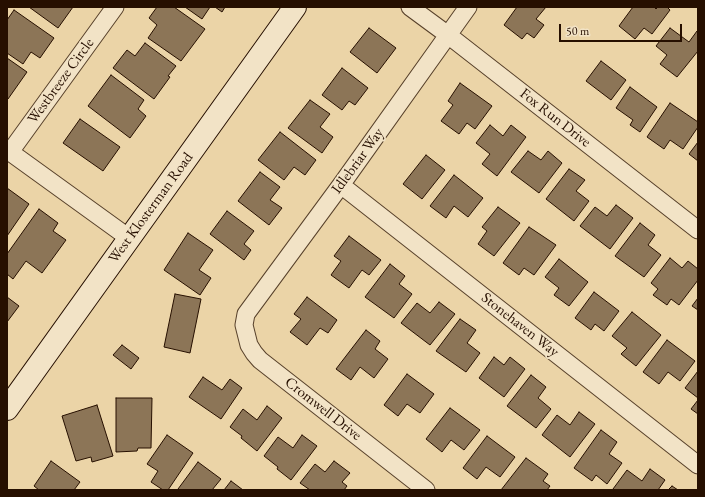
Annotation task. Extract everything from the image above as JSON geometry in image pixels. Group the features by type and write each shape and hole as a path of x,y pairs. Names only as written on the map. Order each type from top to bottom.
{"street":[{"name":"Westbreeze Circle","path":"8,151 115,7"},
{"name":"West Klosterman Road","path":"9,401 129,238 295,7"},
{"name":"Fox Run Drive","path":"410,7 698,230"},
{"name":"Idlebriar Way","path":"246,314 341,185 468,7"},
{"path":"8,151 129,238"},
{"name":"Stonehaven Way","path":"341,185 698,465"},
{"name":"Cromwell Drive","path":"246,314 244,325 246,336 254,353 260,360 426,490"}],"building":[{"path":"29,7 73,7 58,28"},
{"path":"157,7 174,7 205,29 181,61 148,38 157,25 149,18"},
{"path":"185,7 210,7 202,19"},
{"path":"215,7 225,7 222,12"},
{"path":"517,7 546,7 536,19 544,25 534,38 527,33 522,39 504,25"},
{"path":"633,7 654,7 656,9 658,7 667,7 670,10 652,34 644,28 635,39 619,26"},
{"path":"14,10 54,38 40,58 31,52 23,64 7,53 7,20"},
{"path":"369,28 396,48 377,73 350,52"},
{"path":"670,28 689,42 697,31 698,32 698,51 677,77 660,64 667,55 656,46"},
{"path":"145,43 176,66 154,99 113,68 127,50 135,56"},
{"path":"7,58 27,72 8,99 7,99"},
{"path":"601,61 626,80 611,100 586,81"},
{"path":"342,68 368,88 355,105 349,101 342,110 322,95"},
{"path":"111,75 144,100 138,109 146,116 130,138 88,106"},
{"path":"460,83 492,106 475,129 467,123 459,134 441,121 453,105 448,101"},
{"path":"630,87 657,107 640,132 630,125 633,120 616,108"},
{"path":"310,100 330,114 320,127 333,137 322,153 288,128"},
{"path":"670,103 698,122 698,127 683,149 670,140 664,149 647,137"},
{"path":"80,119 120,147 103,171 63,143"},
{"path":"490,125 503,136 511,125 526,137 497,176 482,164 490,154 476,143"},
{"path":"280,132 316,160 305,175 294,167 284,180 258,160"},
{"path":"698,142 698,161 689,154"},
{"path":"528,151 541,160 548,151 562,163 539,193 511,172"},
{"path":"426,155 445,170 422,199 403,184"},
{"path":"569,169 585,180 576,191 589,201 574,221 546,199"},
{"path":"260,172 280,187 270,200 282,208 269,225 238,201"},
{"path":"454,175 483,198 468,217 454,206 446,218 430,206"},
{"path":"7,188 29,204 7,236"},
{"path":"616,205 633,218 610,249 580,226 595,207 607,216"},
{"path":"498,207 520,223 494,256 478,244 487,231 482,227"},
{"path":"39,209 58,223 53,231 66,240 42,273 26,261 13,279 7,274 7,254"},
{"path":"227,211 254,231 244,244 251,250 244,260 210,234"},
{"path":"640,223 655,235 648,245 661,255 644,277 615,256"},
{"path":"529,227 556,245 534,275 524,268 519,275 503,263"},
{"path":"188,233 213,250 199,270 211,278 200,295 164,270"},
{"path":"349,236 381,260 369,275 362,270 349,288 331,275 341,261 334,256"},
{"path":"670,258 682,268 688,261 698,269 698,280 679,305 671,299 667,305 653,295 658,289 651,283"},
{"path":"559,259 588,282 569,306 554,295 559,288 545,277"},
{"path":"390,264 405,276 399,284 412,294 394,318 365,297"},
{"path":"594,292 619,311 604,331 595,324 591,330 575,318"},
{"path":"175,294 201,299 190,353 164,347"},
{"path":"7,297 19,306 7,322"},
{"path":"307,297 337,320 328,333 320,328 307,345 290,332 301,319 294,314"},
{"path":"698,298 698,310 692,306"},
{"path":"439,302 455,314 430,345 401,323 417,303 430,313"},
{"path":"632,312 661,335 636,366 621,354 627,348 612,336"},
{"path":"460,319 476,330 467,343 480,353 466,372 436,351"},
{"path":"366,330 380,341 375,349 388,359 374,378 360,367 351,380 336,369"},
{"path":"667,340 695,361 680,381 668,372 659,384 643,372"},
{"path":"122,345 139,358 131,369 113,355"},
{"path":"494,357 504,365 510,357 525,369 504,397 479,378"},
{"path":"698,371 698,398 685,388"},
{"path":"407,374 434,394 420,413 407,404 398,416 384,405"},
{"path":"531,375 546,387 538,398 551,409 536,428 507,406"},
{"path":"203,377 222,390 230,379 242,388 221,419 189,397"},
{"path":"116,398 152,398 151,448 138,448 137,451 116,452"},
{"path":"698,400 698,414 691,409"},
{"path":"97,405 113,456 92,462 91,457 76,461 62,416"},
{"path":"267,406 282,418 257,451 241,438 242,436 230,427 243,409 257,420"},
{"path":"450,408 480,430 464,450 451,440 442,452 426,439"},
{"path":"579,412 595,424 570,457 542,435 557,415 570,425"},
{"path":"601,430 617,442 609,454 622,463 607,484 596,475 592,481 574,468"},
{"path":"167,435 193,453 168,490 163,490 151,482 158,471 147,464"},
{"path":"302,435 317,446 291,480 264,456 278,437 293,448"},
{"path":"487,436 515,457 500,477 486,467 477,479 463,468"},
{"path":"526,458 548,474 543,481 550,486 547,490 501,490"},
{"path":"51,461 80,482 74,490 39,490 34,486"},
{"path":"334,461 350,473 342,482 347,486 344,490 310,490 300,483 315,464 325,472"},
{"path":"198,462 221,479 212,490 178,489"},
{"path":"650,469 665,480 658,490 613,489 627,470 642,481"},
{"path":"231,481 243,490 224,490"},
{"path":"672,486 678,490 668,490"}]}
